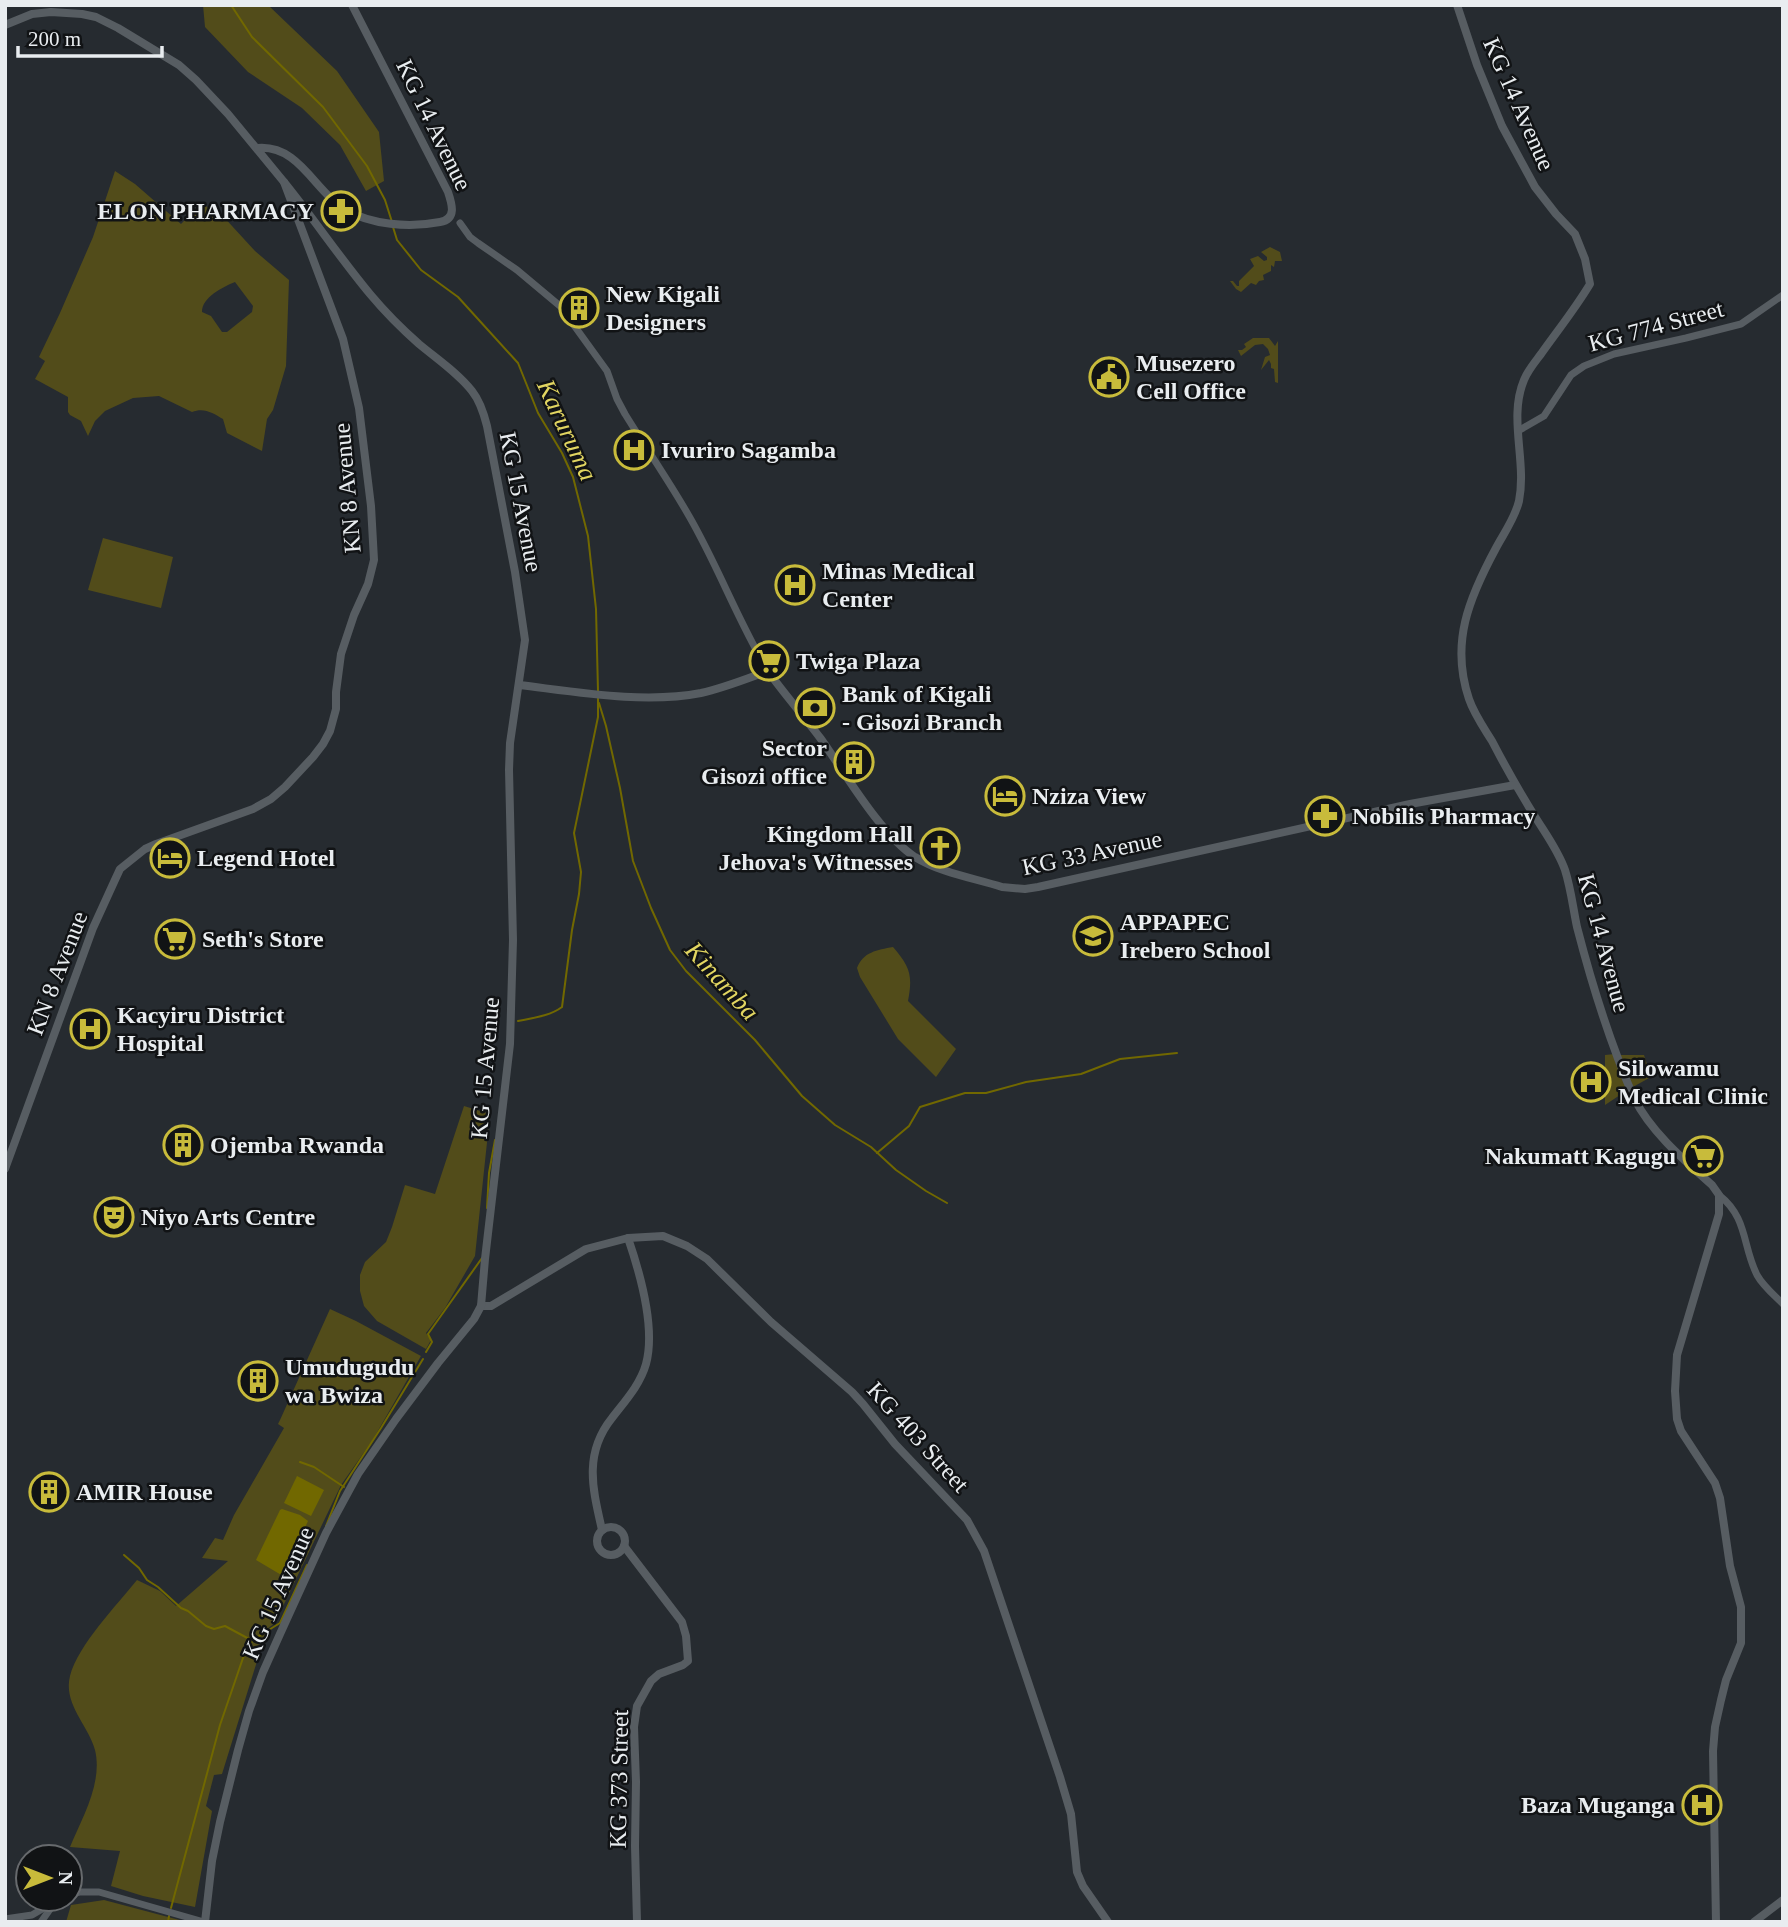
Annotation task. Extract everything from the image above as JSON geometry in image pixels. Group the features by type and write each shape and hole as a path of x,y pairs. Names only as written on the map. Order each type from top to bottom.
{"main road":[{"name":"KG 14 Avenue","path":"258,148 271,149 292,158 340,206 370,220 418,224 445,221 451,215 453,210 448,192 352,5"},
{"name":"KG 14 Avenue","path":"1457,5 1477,65 1502,126 1535,187 1576,234 1590,284 1523,380 1517,403 1521,466 1518,502 1515,513 1471,597 1463,625 1462,668 1470,700 1515,785 1557,852 1565,870 1598,1003 1640,1111 1719,1195"},
{"name":"KN 8 Avenue","path":"5,25 32,15 64,12 96,17 118,27 158,51 196,80 258,148 284,183 343,339 364,444 374,538 371,575 341,654 336,709 323,744 271,799 253,809 145,849 120,869 93,928 5,1169"},
{"name":"KG 15 Avenue","path":"205,1922 212,1861 238,1750 263,1672 280,1634 326,1533 358,1474 481,1306 510,1044 513,940 510,743 525,640 489,434 482,408 473,392 405,332 376,301 284,183"},
{"path":"295,211 305,208"},
{"path":"295,211 311,217 301,226"},
{"path":"519,685 621,696 672,696 718,689 768,671"},
{"name":"KG 33 Avenue","path":"768,671 903,848 934,867 1002,887 1038,887 1410,804 1515,785"},
{"path":"1716,1922 1713,1751 1721,1700 1728,1673 1741,1643 1741,1607 1730,1566 1720,1498 1715,1483 1681,1431 1676,1414 1675,1391 1677,1356 1718,1220 1719,1195"},
{"name":"KG 403 Street","path":"481,1306 491,1306 586,1249 628,1238 663,1236 687,1246 707,1259 771,1322 852,1392 895,1444 967,1520 984,1551 1071,1814 1077,1872 1083,1886 1108,1922"},
{"path":"606,1528 599,1517 593,1496 593,1460 598,1441 609,1420 638,1383 648,1350 646,1308 628,1238"},
{"path":"606,1528 618,1528 623,1533 625,1540 622,1550 609,1555 600,1548 598,1538 606,1528"},
{"name":"KG 373 Street","path":"622,1550 630,1555 682,1622 688,1661 659,1674 651,1681 637,1706 634,1727 637,1922"},
{"path":"1754,1922 1783,1900"}],"street":[{"path":"460,223 470,237 517,270 560,306 607,370 625,414 689,516 721,576 744,629 768,671"},
{"name":"KG 774 Street","path":"1518,431 1544,416 1571,375 1584,366 1614,354 1741,324 1783,295"},
{"path":"1719,1195 1730,1204 1740,1221 1750,1258 1759,1278 1783,1304"},
{"path":"84,1892 99,1892 205,1922"},
{"path":"5,1919 18,1920 35,1913"}],"shaded area":[{"path":"203,5 268,5 337,71 379,132 384,181 366,191 340,145 302,108 248,72 205,27"},
{"path":"115,171 135,184 181,224 203,202 216,218 221,214 255,251 289,280 286,366 273,410 267,419 262,451 227,433 223,419 216,415 204,410 192,412 159,396 133,398 105,411 95,421 88,436 81,421 68,412 68,397 35,379 45,361 39,357 93,237","holes":["235,282 253,306 252,312 227,332 222,332 211,316 202,312 209,297"]},
{"path":"1270,247 1280,252 1282,261 1275,261 1274,267 1271,265 1271,271 1263,275 1264,280 1256,285 1251,283 1241,292 1236,289 1230,281 1239,286 1239,281 1254,266 1250,259 1258,256 1264,261 1267,260 1261,252"},
{"path":"1253,338 1269,338 1275,346 1278,341 1278,383 1275,382 1274,369 1271,368 1269,360 1261,370 1265,357 1270,355 1263,344 1255,345 1241,356 1238,350 1246,347 1244,344"},
{"path":"103,538 173,557 161,608 88,590"},
{"path":"893,947 909,972 908,1001 956,1049 936,1077 898,1039 857,968 867,955"},
{"path":"1615,1054 1629,1089 1605,1105 1605,1055"},
{"path":"1619,1055 1644,1055 1651,1077 1631,1088"},
{"path":"464,1106 490,1114 475,1256 445,1308 426,1333 431,1340 426,1349 377,1321 364,1306 360,1275 365,1262 386,1242 405,1185 435,1194"},
{"path":"330,1309 421,1356 372,1441 341,1485 275,1623 267,1629 222,1774 214,1775 206,1806 212,1811 195,1907 111,1886 120,1851 84,1848 84,1843 72,1843 94,1788 97,1762 92,1741 70,1696 70,1676 74,1664 99,1626 137,1580 160,1591 176,1606 228,1561 202,1558 215,1538 223,1540 234,1515 284,1428 278,1424"},
{"path":"297,1476 324,1490 311,1516 284,1503"},
{"path":"282,1509 308,1521 283,1576 256,1560"},
{"path":"104,1900 187,1922 66,1922 69,1913 84,1913 84,1903"}],"waterway":[{"name":"Karuruma","path":"231,5 252,37 323,107 367,166 385,200 392,222"},
{"name":"Karuruma","path":"393,227 397,240 421,270 458,297 518,363 538,413 573,477 588,536 596,609 598,691"},
{"name":"Karuruma","path":"518,1021 547,1015 562,1007 581,872 574,833 598,717 598,697"},
{"name":"Kinamba","path":"599,703 620,788 633,861 670,950 686,971 755,1040 802,1096 835,1125 871,1147 896,1170 947,1203"},
{"path":"877,1153 909,1126 920,1107 965,1093 986,1093 1026,1082 1081,1074 1120,1059 1177,1053"},
{"path":"487,1208 489,1173 495,1140"},
{"path":"426,1352 432,1342 428,1334 482,1258"},
{"path":"326,1526 340,1491 423,1359"},
{"path":"300,1462 314,1467 344,1487"},
{"path":"124,1555 139,1568 147,1580 206,1626 214,1629 225,1626 251,1640"},
{"path":"171,1908 220,1725 243,1658 249,1644 280,1623 307,1565"},
{"path":"168,1922 169,1916"}],"place":[{"name":"ELON PHARMACY","path":"341,211"},
{"name":"New Kigali Designers","path":"579,308"},
{"name":"Musezero Cell Office","path":"1109,377"},
{"name":"Ivuriro Sagamba","path":"634,450"},
{"name":"Minas Medical Center","path":"795,585"},
{"name":"Twiga Plaza","path":"769,661"},
{"name":"Bank of Kigali - Gisozi Branch","path":"815,708"},
{"name":"Sector Gisozi office","path":"854,762"},
{"name":"Nziza View","path":"1005,796"},
{"name":"Nobilis Pharmacy","path":"1325,816"},
{"name":"Kingdom Hall Jehova's Witnesses","path":"940,848"},
{"name":"Legend Hotel","path":"170,858"},
{"name":"APPAPEC Irebero School","path":"1093,936"},
{"name":"Seth's Store","path":"175,939"},
{"name":"Kacyiru District Hospital","path":"90,1029"},
{"name":"Silowamu Medical Clinic","path":"1591,1082"},
{"name":"Ojemba Rwanda","path":"183,1145"},
{"name":"Nakumatt Kagugu","path":"1703,1156"},
{"name":"Niyo Arts Centre","path":"114,1217"},
{"name":"Umudugudu wa Bwiza","path":"258,1381"},
{"name":"AMIR House","path":"49,1492"},
{"name":"Baza Muganga","path":"1702,1805"}]}
